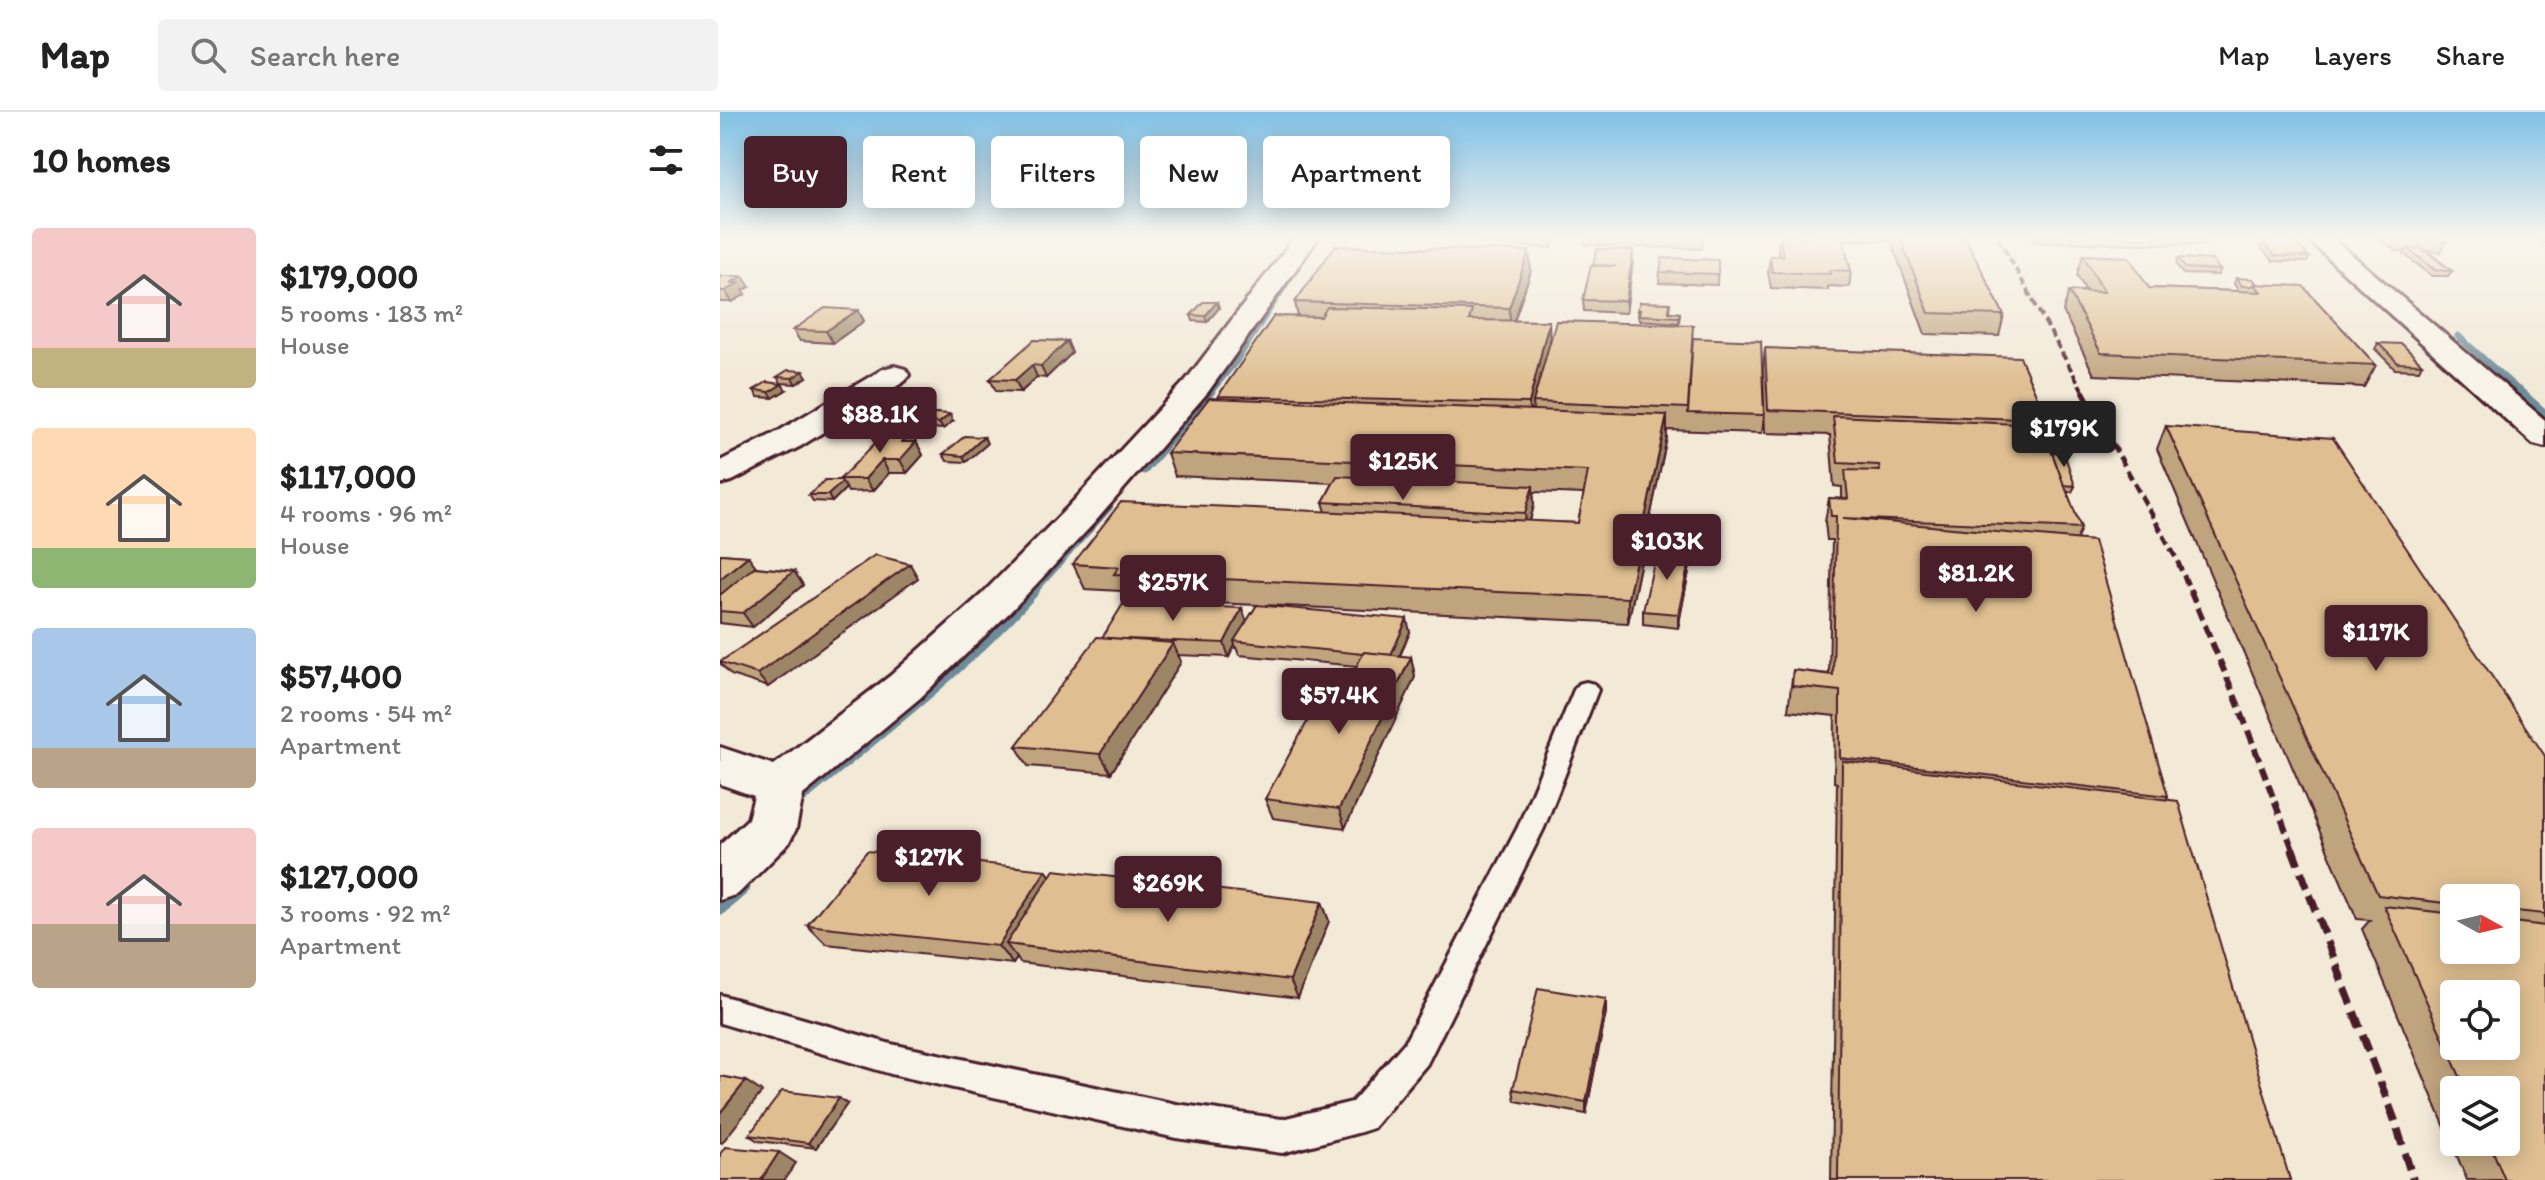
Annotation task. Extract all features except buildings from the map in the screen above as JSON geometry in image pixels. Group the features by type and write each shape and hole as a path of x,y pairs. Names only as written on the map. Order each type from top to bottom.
{"street":[{"path":"720,878 771,829 781,786 905,687 996,603 1080,516 1197,386 1268,287"},
{"path":"2374,287 2545,437"},
{"path":"720,474 789,439 894,375"},
{"path":"720,765 781,786"}],"lane":[{"path":"720,1009 891,1059 1176,1121 1282,1136 1361,1116 1416,1053 1531,828 1586,690"}],"waterway":[{"path":"1209,393 1235,362 1284,287"},
{"path":"2458,336 2521,393"},
{"path":"1144,470 1211,391"},
{"path":"2519,391 2545,414"},
{"path":"1032,592 1109,506"},
{"path":"795,806 798,800 979,647 1034,590"},
{"path":"720,907 743,887"}],"railway":[{"path":"2025,287 2084,393"},
{"path":"2083,391 2176,558 2191,592"},
{"path":"2190,590 2238,704 2293,850"},
{"path":"2292,848 2395,1121 2413,1180"}]}
